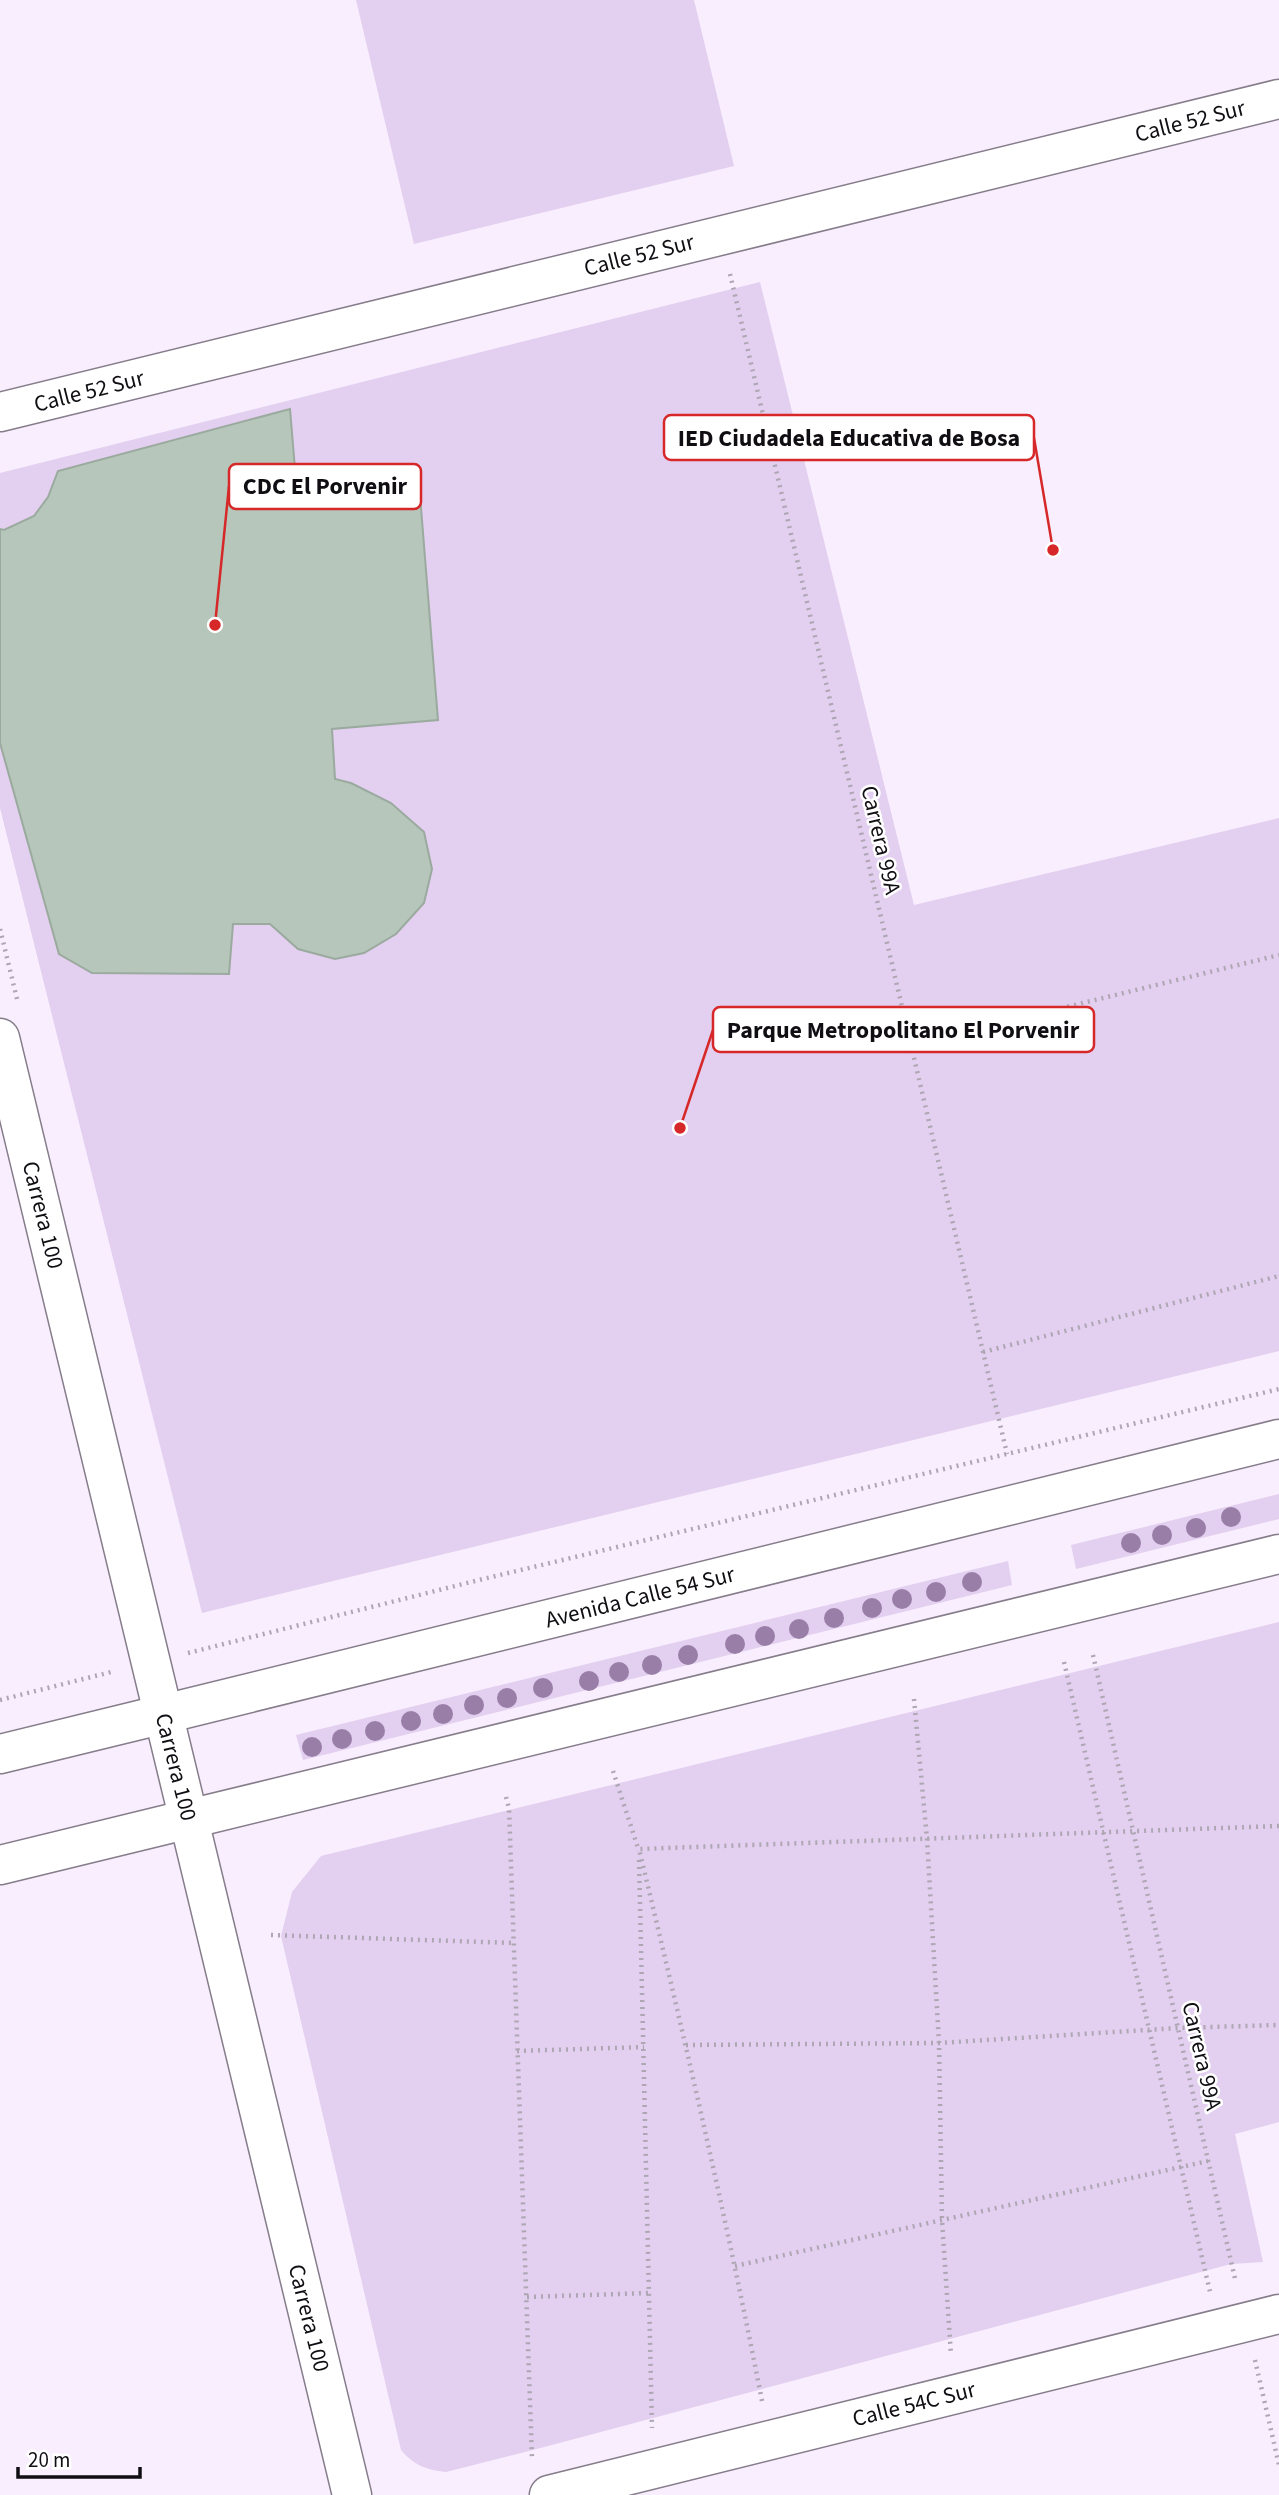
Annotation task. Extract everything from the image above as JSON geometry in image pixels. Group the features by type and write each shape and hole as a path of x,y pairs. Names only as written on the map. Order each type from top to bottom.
{"street":[{"name":"Calle 52 Sur","path":"0,412 1279,99"},
{"name":"Carrera 100","path":"0,1038 352,2495"},
{"name":"Avenida Calle 54 Sur","path":"0,1754 1279,1439"},
{"path":"0,1865 1279,1554"},
{"name":"Calle 54C Sur","path":"540,2479 654,2469 1263,2318"}],"path":[{"name":"Carrera 99A","path":"720,235 1007,1454"},
{"path":"911,1045 1279,956"},
{"path":"983,1352 1279,1276"},
{"path":"0,1700 483,1579 1279,1389"},
{"name":"Carrera 99A","path":"1093,1655 1208,2161 1263,2318 1279,2465"},
{"path":"1064,1662 1211,2296"},
{"path":"914,1699 927,1839 939,2043 942,2220 955,2394"},
{"path":"613,1771 639,1849 686,2045 770,2440"},
{"path":"506,1797 509,1808 533,2450 540,2479"},
{"path":"639,1849 1279,1826"},
{"path":"639,1849 654,2469"},
{"path":"271,1935 514,1943"},
{"path":"686,2045 939,2043 1178,2028 1279,2025"},
{"path":"517,2051 644,2047"},
{"path":"735,2266 1208,2161"},
{"path":"527,2297 649,2292"}],"shaded area":[{"path":"356,0 694,0 734,166 414,244"},
{"path":"760,282 914,905 1279,818 1279,1351 202,1613 0,808 0,473"},
{"path":"1279,1494 1279,1519 1076,1569 1071,1545"},
{"path":"1008,1561 1012,1585 303,1760 296,1735"},
{"path":"1279,1622 1279,2122 1235,2134 1263,2262 1231,2264 446,2472 421,2466 401,2450 281,1936 292,1892 321,1856"}],"building":[{"path":"290,409 296,481 419,483 438,720 332,729 335,779 351,783 391,803 424,832 432,869 424,903 396,934 364,953 335,959 298,949 270,924 233,924 229,974 92,973 59,954 0,743 0,529 4,530 34,516 48,497 58,471"}],"place":[{"name":"IED Ciudadela Educativa de Bosa","path":"1053,550"},
{"name":"CDC El Porvenir","path":"215,625"},
{"name":"Parque Metropolitano El Porvenir","path":"680,1128"}]}
